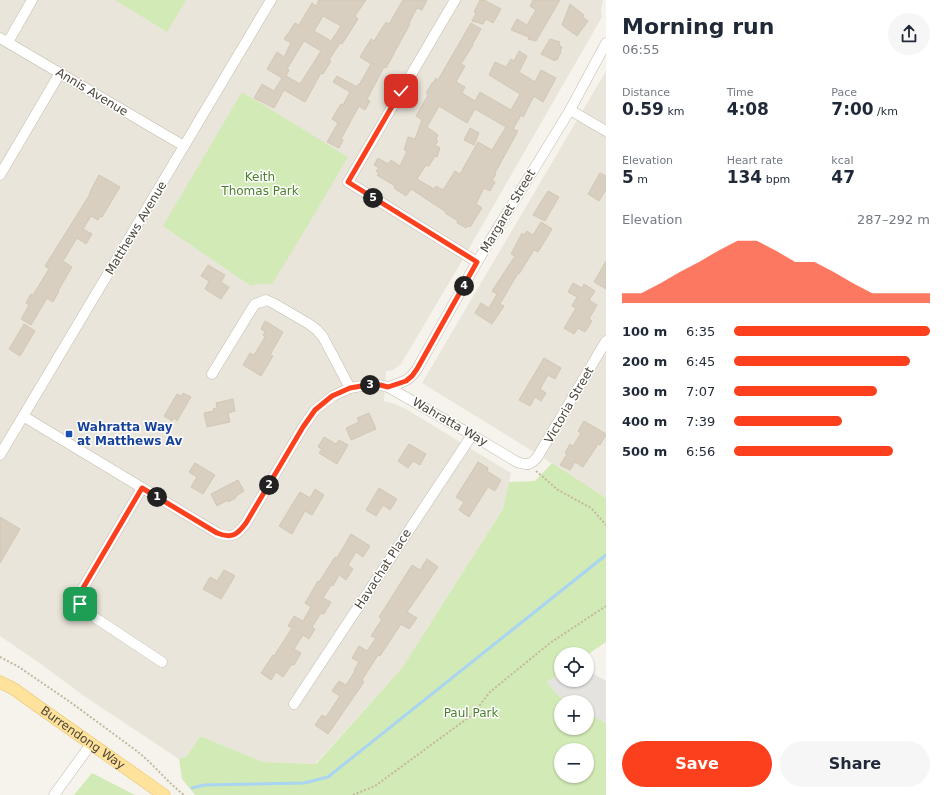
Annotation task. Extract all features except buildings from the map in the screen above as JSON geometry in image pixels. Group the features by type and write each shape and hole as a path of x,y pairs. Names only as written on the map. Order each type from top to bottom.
{"main road":[{"name":"Burrendong Way","path":"0,682 14,689 39,706 164,795"}],"street":[{"path":"4,40 32,0"},
{"name":"Matthews Avenue","path":"0,455 271,0"},
{"path":"455,0 348,182 477,262"},
{"name":"Annis Avenue","path":"4,40 184,146"},
{"name":"Margaret Street","path":"388,387 406,381 417,369 477,262 570,110 606,43"},
{"path":"0,175 60,73"},
{"path":"570,110 606,131"},
{"path":"212,374 255,304 266,300 317,330 328,344 350,388"},
{"name":"Victoria Street","path":"528,465 534,462 538,456 606,341"},
{"name":"Wahratta Way","path":"23,416 217,533 225,536 233,536 240,531 246,523 303,427 315,410 332,396 350,388 367,385 380,385 388,387 517,462 528,465"},
{"name":"Havachat Place","path":"294,704 472,435"},
{"path":"142,488 83,588 80,596 80,604 85,611 162,662"},
{"path":"54,795 91,744"}],"path":[{"path":"528,465 558,490 591,508 606,525"},
{"path":"353,795 375,786 472,715 490,692 502,682 550,643 606,606"},
{"path":"0,657 19,667 134,748 184,795"}],"shaded area":[{"path":"0,0 603,0 601,10 602,17 456,271 401,364 393,370 386,371 384,401 406,409 511,473 503,509 402,668 315,764 263,762 200,736 187,756 179,759 84,696 0,636"},
{"path":"606,71 606,498 422,383"},
{"path":"594,674 606,681 606,723 594,716 594,695 558,695 547,682 554,678 554,687 594,687"}],"green space":[{"path":"115,0 186,0 167,32"},
{"name":"Keith Thomas Park","path":"242,92 348,157 272,284 256,284 251,286 163,226"},
{"name":"Paul Park","path":"552,463 606,498 606,642 594,650 594,647 554,647 554,678 547,682 558,695 554,695 554,735 594,735 594,716 606,723 606,795 195,795 182,779 179,759 187,756 200,736 263,762 316,764 402,668 503,509 509,482 535,481"},
{"path":"92,773 135,795 74,795"}],"waterway":[{"path":"192,788 204,785 304,783 328,777 606,555"}],"place":[{"name":"Wahratta Way at Matthews Av","path":"69,434"}],"route":[{"path":"80,604 80,596 83,588 142,488 217,533 225,536 233,536 240,531 246,523 303,427 315,410 332,396 350,388 367,385 380,385 388,387 406,381 417,369 477,262 348,182 401,91"}]}
